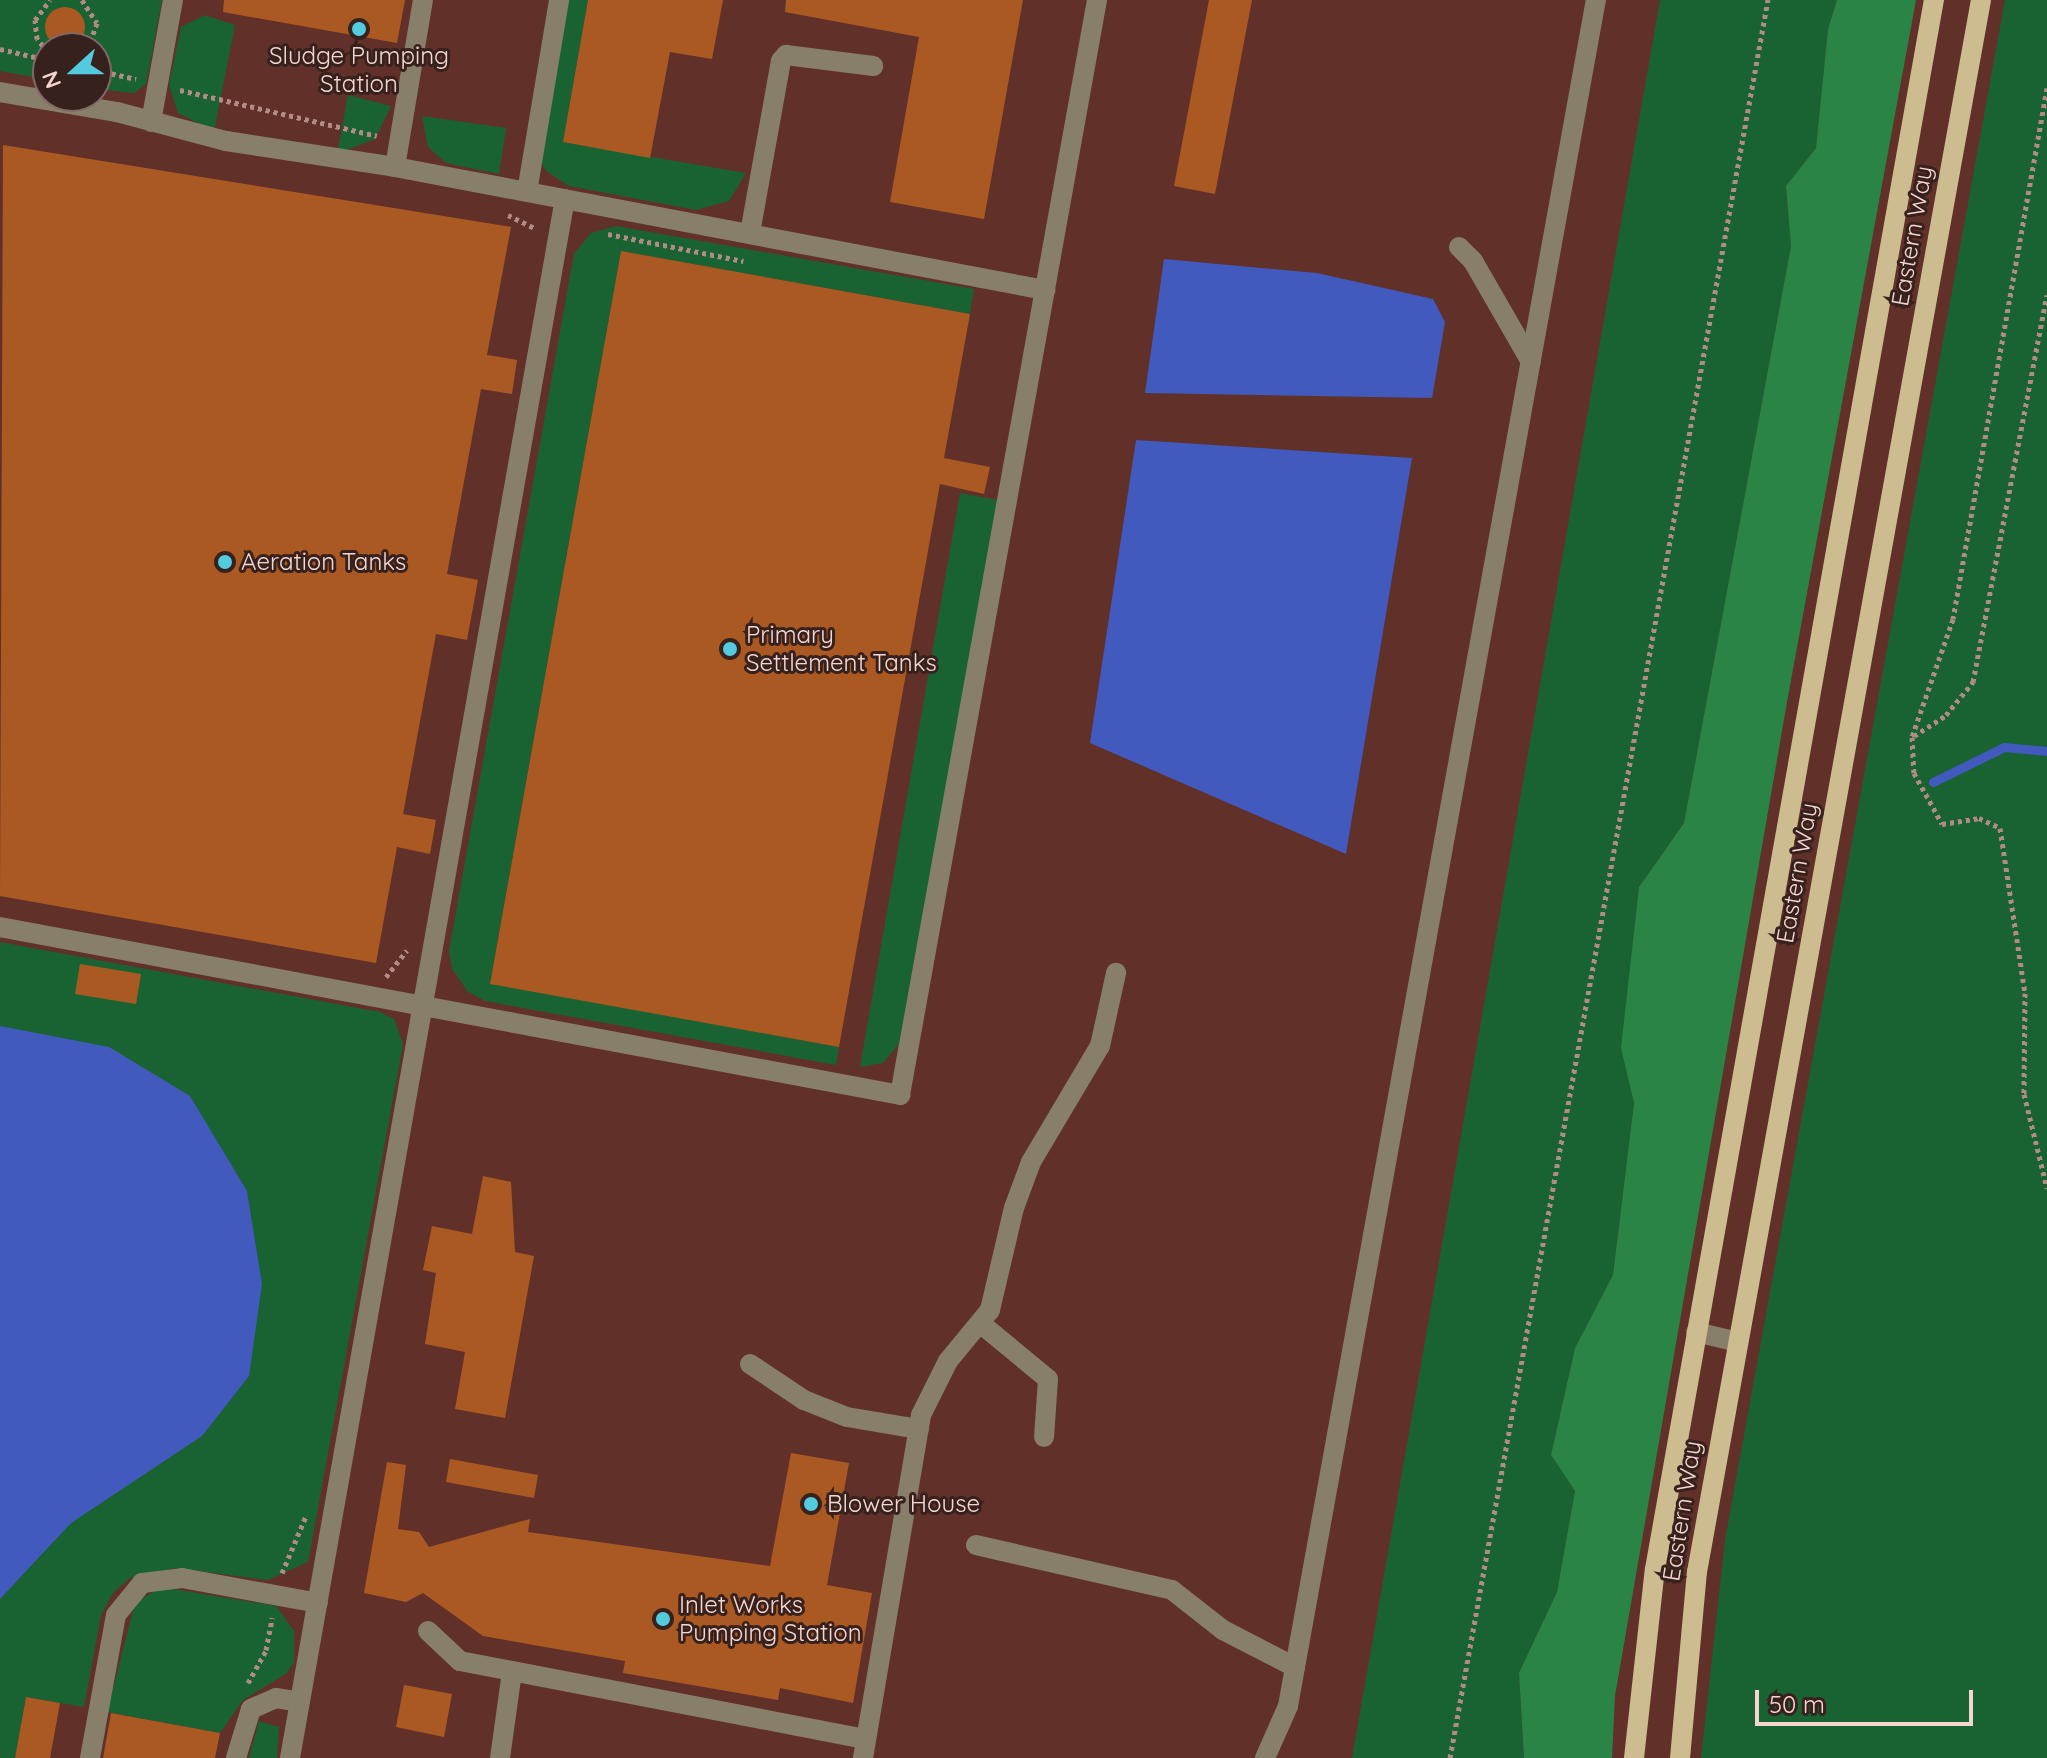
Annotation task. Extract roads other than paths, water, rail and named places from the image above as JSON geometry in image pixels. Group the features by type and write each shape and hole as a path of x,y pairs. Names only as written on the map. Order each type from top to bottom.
{"main road":[{"name":"Eastern Way","path":"1634,1758 1655,1569 1934,0"},
{"name":"Eastern Way","path":"1680,1758 1697,1572 1981,0"}],"lane":[{"path":"151,122 173,0"},
{"path":"395,167 423,0"},
{"path":"527,192 559,0"},
{"path":"0,927 422,1003 900,1095 1097,0"},
{"path":"1265,1758 1288,1706 1596,0"},
{"path":"750,233 781,61 786,55 873,66"},
{"path":"0,92 151,122 226,141 395,167 1045,290"},
{"path":"290,1758 565,199"},
{"path":"1459,247 1473,261 1531,362"},
{"path":"428,1631 460,1661 865,1748 919,1429 941,1371 990,1310 1031,1162 1100,1046 1116,973"},
{"path":"980,1323 1048,1379 1044,1437"},
{"path":"1696,1332 1738,1342"},
{"path":"750,1364 804,1400 847,1417 919,1429"},
{"path":"976,1545 1172,1590 1223,1630 1295,1667"},
{"path":"90,1758 116,1615 128,1595 160,1577 318,1603"},
{"path":"500,1758 512,1672"},
{"path":"236,1758 251,1709 276,1698 300,1702"}],"water":[{"path":"1164,259 1317,273 1433,299 1445,322 1432,398 1145,393"},
{"path":"1136,440 1412,458 1346,854 1090,743"},
{"path":"0,1026 109,1047 190,1096 247,1191 262,1284 249,1376 202,1436 71,1523 0,1599"}],"waterway":[{"path":"1933,782 2004,747 2047,751"}],"place":[{"name":"Sludge Pumping Station","path":"359,29"},
{"name":"Aeration Tanks","path":"225,562"},
{"name":"Primary Settlement Tanks","path":"730,649"},
{"name":"Blower House","path":"811,1504"},
{"name":"Inlet Works Pumping Station","path":"663,1619"}]}
